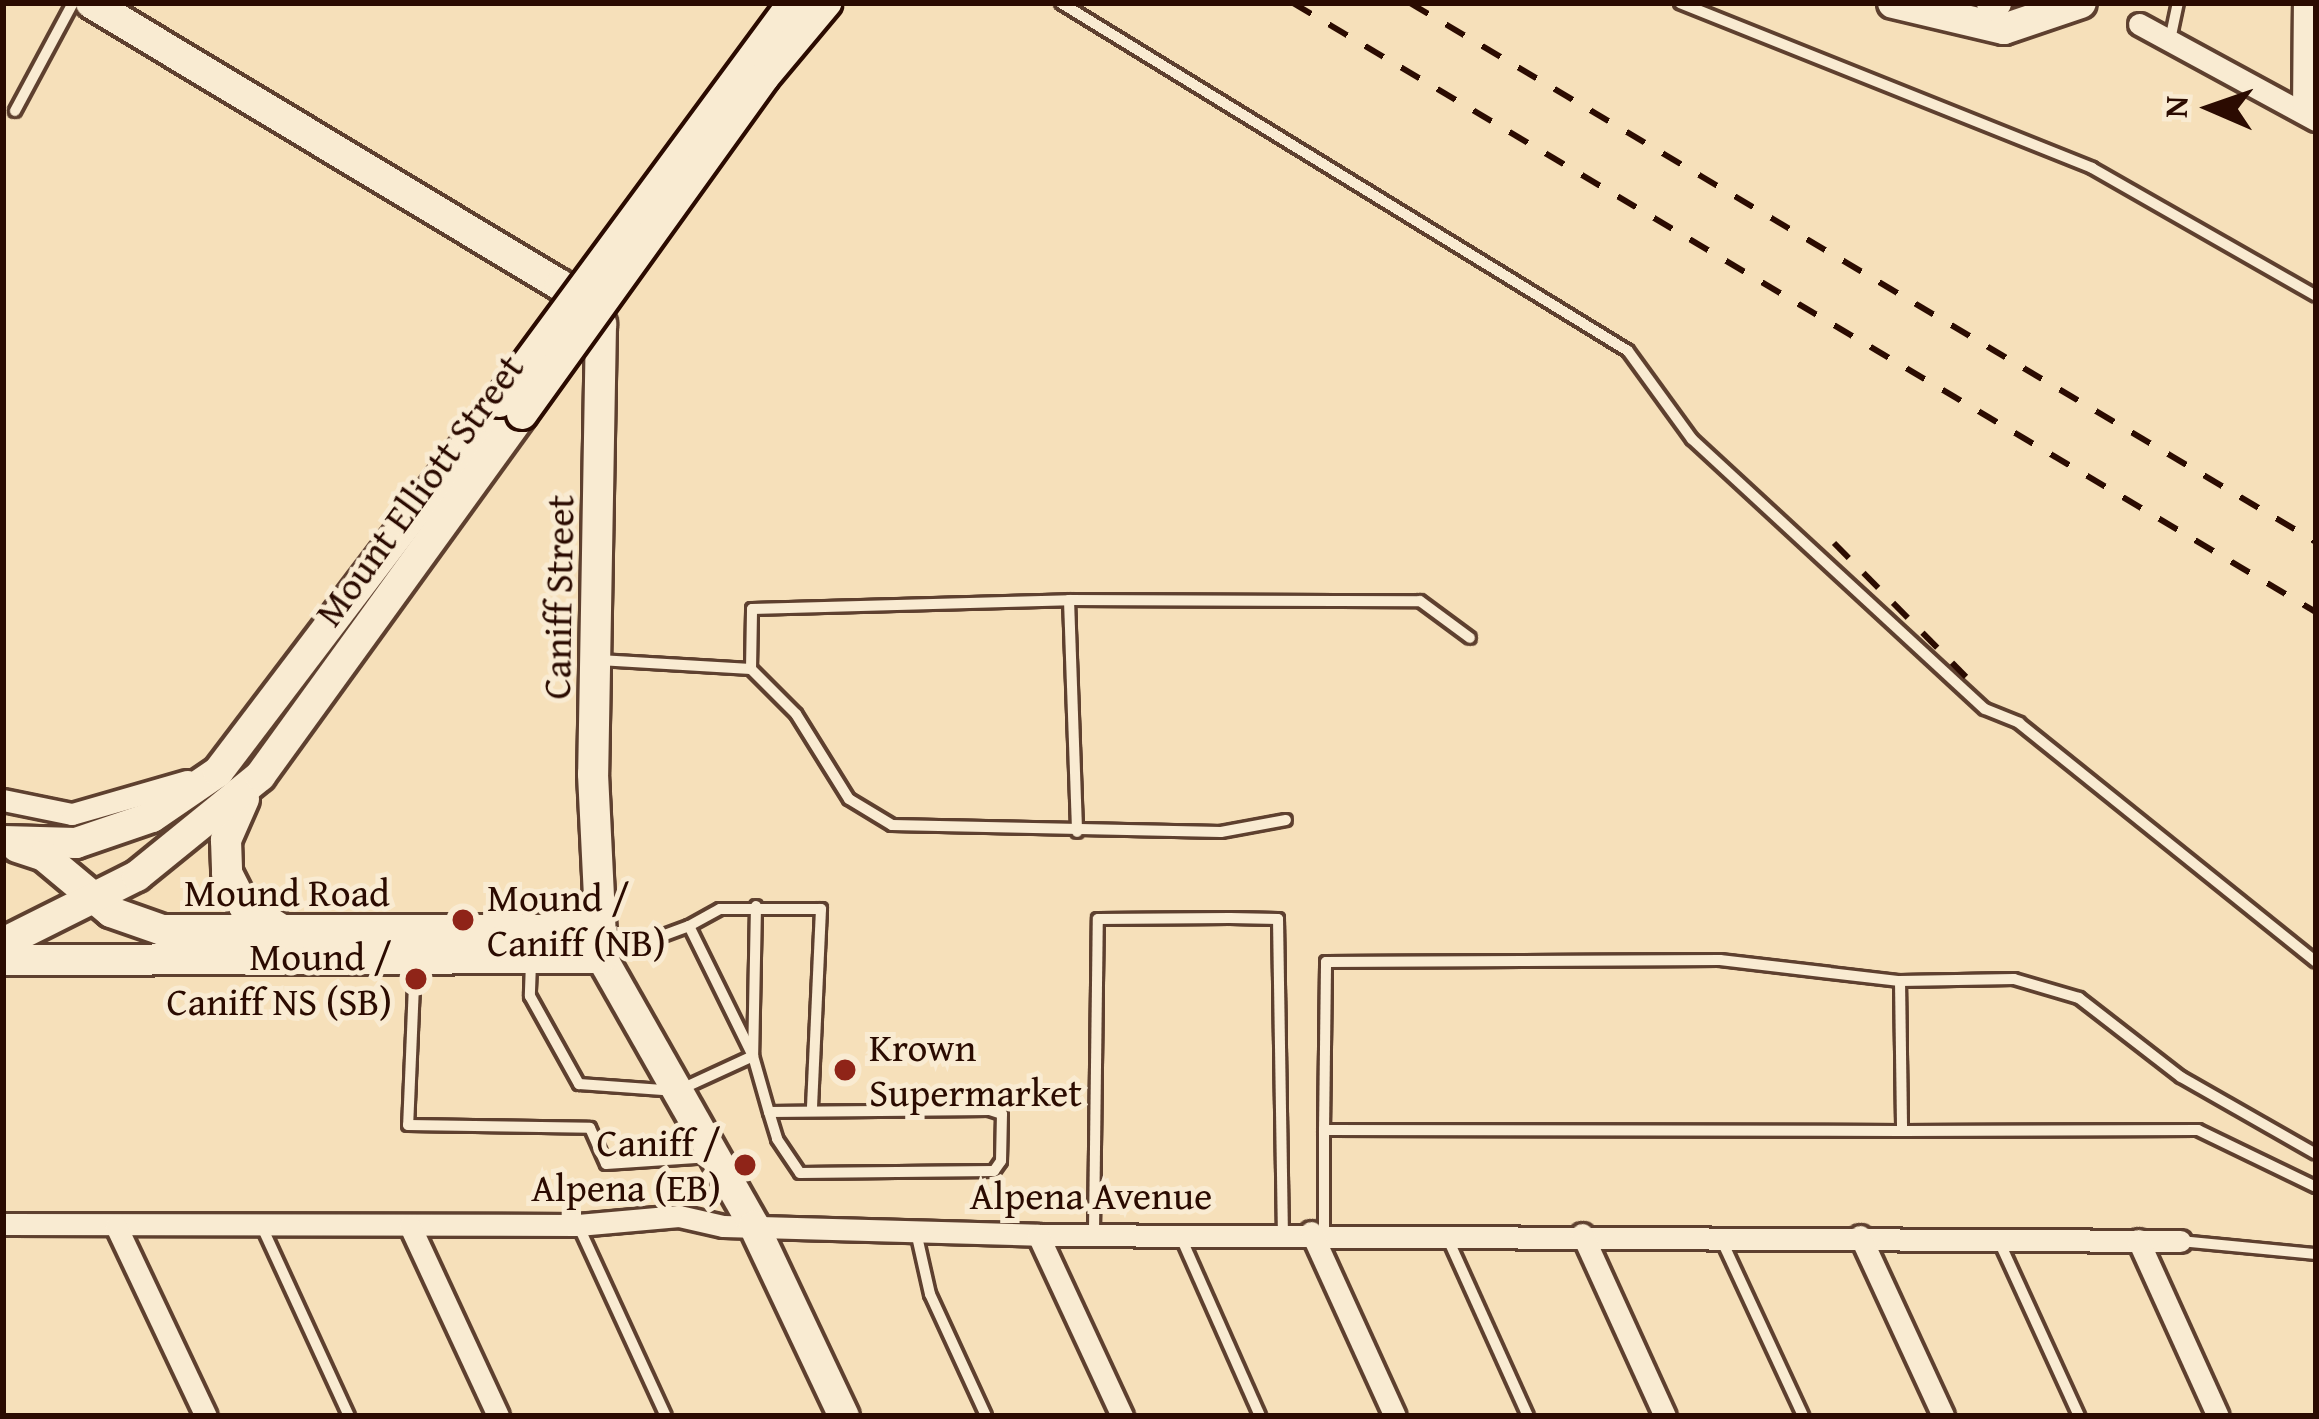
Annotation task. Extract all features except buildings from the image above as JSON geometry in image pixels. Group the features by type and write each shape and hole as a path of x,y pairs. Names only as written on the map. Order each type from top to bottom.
{"street":[{"name":"Caniff Street","path":"91,3 560,285 602,324 596,660 600,944 754,1226 844,1416"},
{"name":"Mount Elliott Street","path":"3,943 93,900 185,843 260,776 793,3"},
{"name":"Mount Elliott Street","path":"3,842 76,843 152,818 235,756 764,76 826,3"},
{"path":"1893,3 2004,29 2081,3"},
{"path":"2304,3 2309,116"},
{"path":"2139,25 2309,116"},
{"path":"3,800 51,815 101,809 166,790 235,756"},
{"path":"260,776 226,840 227,873 252,915 294,933"},
{"name":"Mound Road","path":"3,842 44,856 93,900 162,930 600,944"},
{"name":"Mound Road","path":"3,960 531,958 600,944"},
{"name":"Alpena Avenue","path":"3,1224 578,1225 679,1216 754,1226 1038,1235 1094,1230 2180,1241"},
{"path":"116,1226 206,1416"},
{"path":"410,1226 498,1416"},
{"path":"1317,1233 1395,1416"},
{"path":"1582,1234 1665,1416"},
{"path":"1038,1235 1122,1416"},
{"path":"1860,1236 1943,1416"},
{"path":"2138,1240 2218,1416"}],"lane":[{"path":"15,111 73,3"},
{"path":"1061,3 1628,351 1692,439 1985,709 2019,723 2316,962"},
{"path":"1680,3 2092,168 2316,296"},
{"path":"2170,40 2178,3"},
{"path":"751,669 752,609 1069,600 1420,601 1470,638"},
{"path":"1069,600 1077,832"},
{"path":"596,660 751,669 796,714 868,817 950,832 1221,832 1286,820"},
{"path":"753,1056 756,906"},
{"path":"600,944 689,926 720,908 821,909 812,1112"},
{"path":"1094,1230 1098,919 1230,918 1278,919 1283,1232"},
{"path":"689,926 753,1056 769,1112 800,1174 994,1171 1001,1162 1002,1114 990,1110 769,1112"},
{"path":"531,958 530,997 579,1084 677,1091 753,1056"},
{"path":"1317,1233 1326,962 1720,960 1900,981 2014,979 2079,998 2181,1077 2316,1154"},
{"path":"416,961 408,1125 590,1128 606,1164 714,1156"},
{"path":"1900,981 1902,1131"},
{"path":"1324,1130 2198,1130 2316,1187"},
{"path":"578,1225 666,1416"},
{"path":"262,1227 349,1416"},
{"path":"1179,1231 1260,1416"},
{"path":"916,1232 930,1294 986,1416"},
{"path":"1446,1233 1528,1416"},
{"path":"1720,1235 1803,1416"},
{"path":"1998,1237 2079,1416"},
{"path":"2180,1241 2316,1254"}],"railway":[{"path":"1293,3 2316,612"},
{"path":"1410,3 2316,542"},
{"path":"1834,543 1966,677"}],"place":[{"name":"Mound / Caniff (NB)","path":"463,920"},
{"name":"Mound / Caniff NS (SB)","path":"416,979"},
{"name":"Krown Supermarket","path":"845,1070"},
{"name":"Caniff / Alpena (EB)","path":"745,1165"}]}
